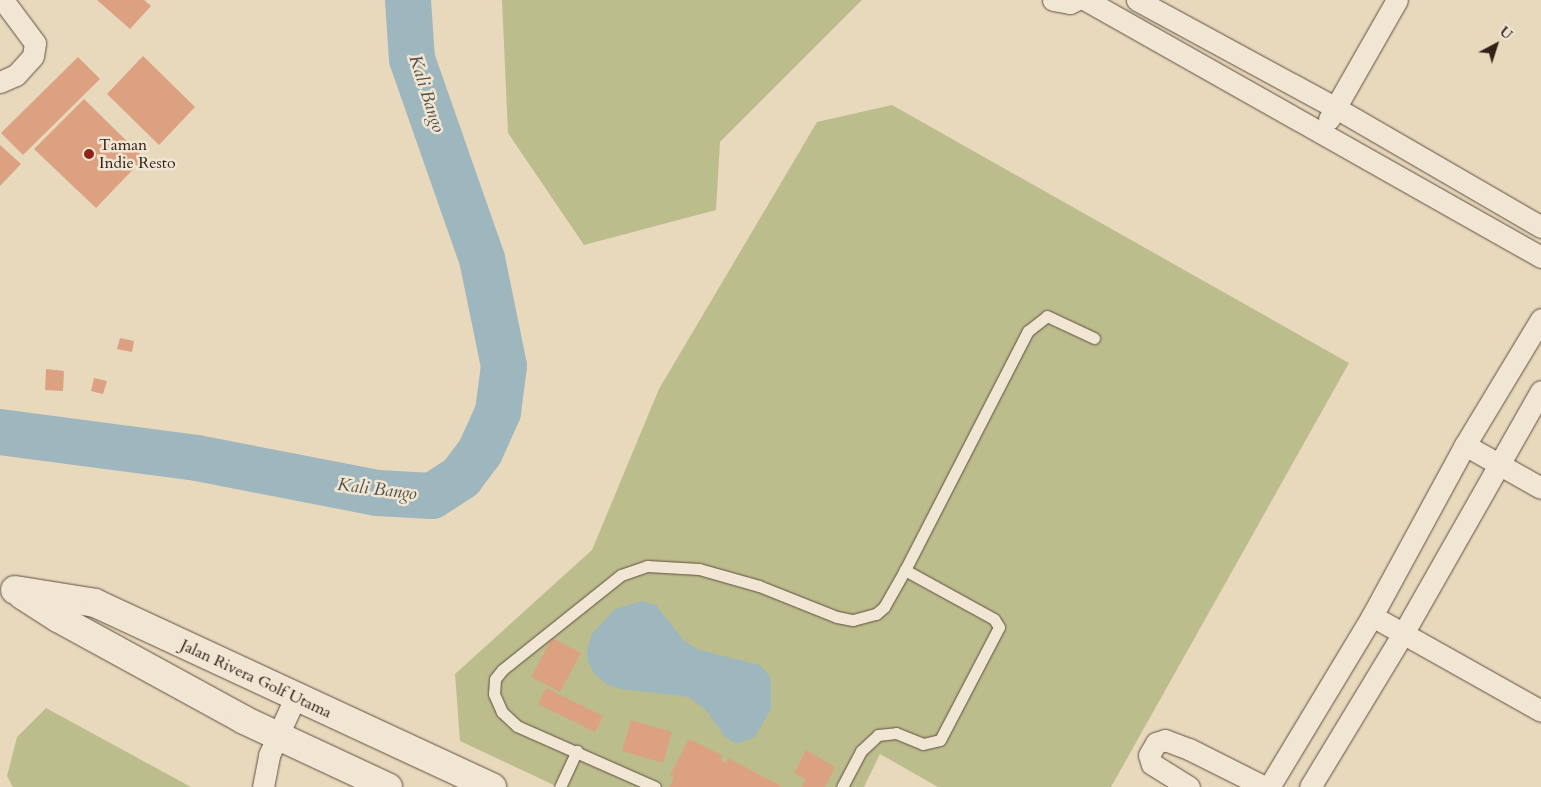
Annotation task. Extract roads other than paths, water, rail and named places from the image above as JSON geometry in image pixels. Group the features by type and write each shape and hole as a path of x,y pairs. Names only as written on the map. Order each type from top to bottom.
{"street":[{"path":"1053,0 1070,3 1076,0"},
{"path":"1086,0 1541,257"},
{"path":"1137,0 1336,108 1541,227"},
{"path":"1320,132 1336,108 1397,0"},
{"path":"0,82 16,75 34,52 35,43 4,7"},
{"path":"1269,787 1372,616 1465,445 1541,319"},
{"path":"1310,787 1404,632 1541,390"},
{"path":"1465,445 1541,488"},
{"name":"Jalan Rivera Golf Utama","path":"8,586 95,603 295,698 492,787"},
{"name":"Jalan Rivera Golf Utama","path":"8,586 58,618 279,736 388,787"},
{"path":"1372,616 1404,632 1541,711"},
{"path":"263,787 269,755 295,698"},
{"path":"1189,787 1152,764 1148,755 1156,743 1165,740 1189,749 1265,787"}],"lane":[{"path":"656,787 517,726 502,712 494,694 494,679 502,670 621,575 647,566 699,568 759,586 837,617 853,620 876,614 884,607 905,570 1028,331 1047,316 1094,338"},
{"path":"842,787 862,751 878,735 896,733 923,744 940,740 999,627 994,619 905,570"},
{"path":"560,787 577,751"}],"water":[{"path":"642,601 656,605 684,641 699,650 760,665 771,678 771,709 755,737 736,744 724,736 706,710 689,697 620,689 606,684 594,673 588,662 587,649 592,634 615,609"}],"waterway":[{"name":"Kali Bango","path":"0,432 197,458 377,493 432,496 461,477 480,452 498,412 504,366 482,259 412,59 408,0"}],"place":[{"name":"Taman Indie Resto","path":"89,154"}]}
